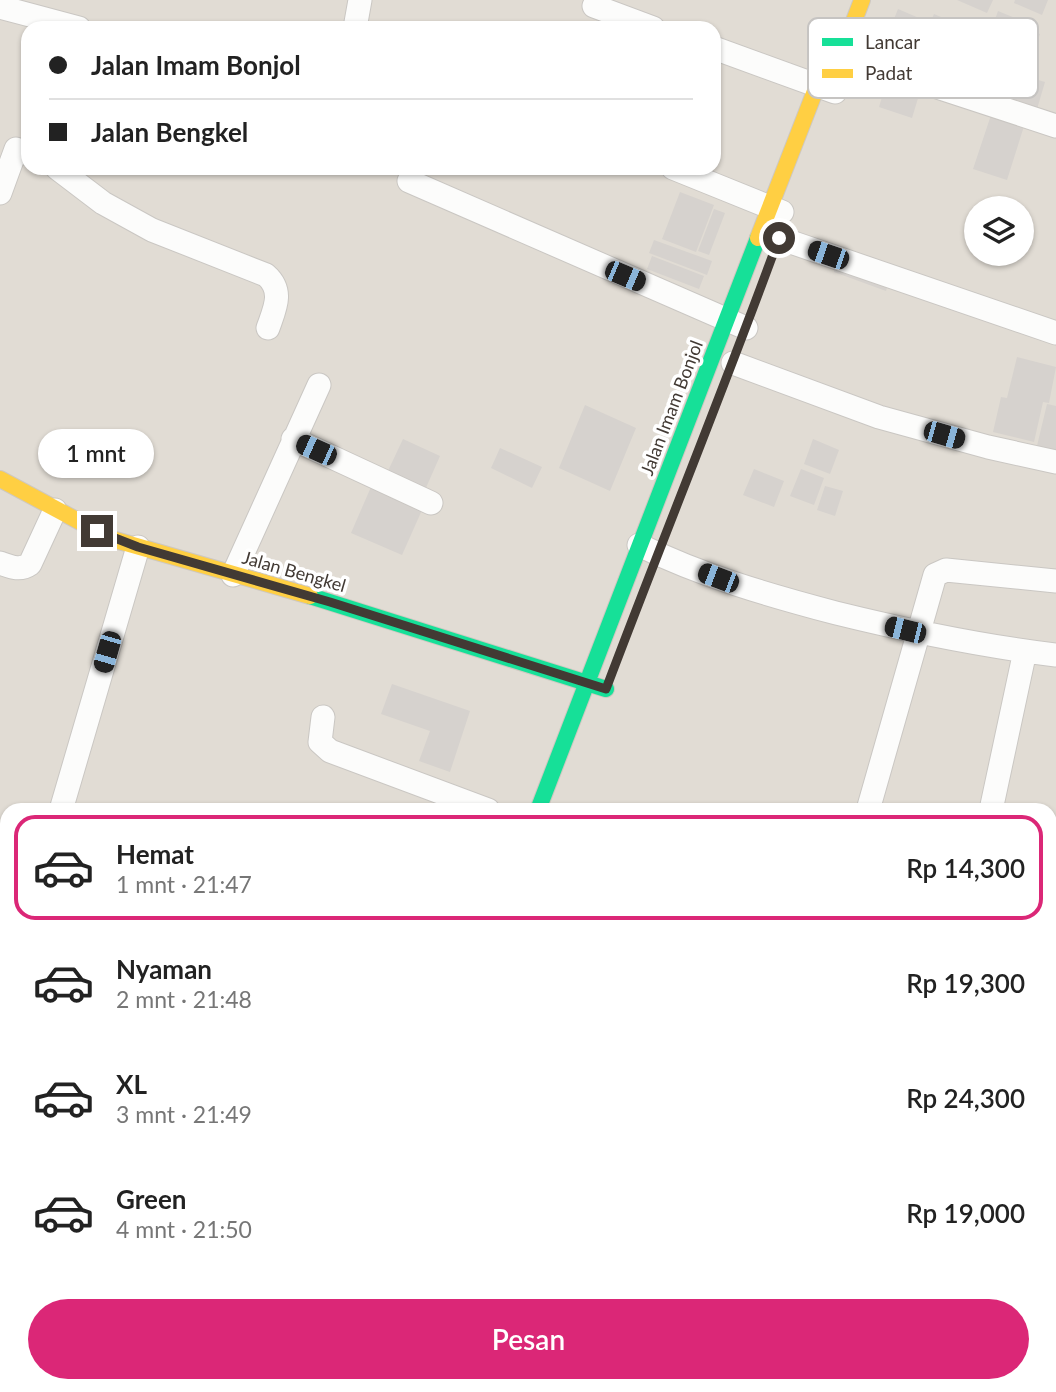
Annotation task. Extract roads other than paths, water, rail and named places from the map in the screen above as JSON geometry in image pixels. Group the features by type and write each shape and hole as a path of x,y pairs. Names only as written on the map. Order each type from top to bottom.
{"main road":[{"name":"Jalan Imam Bonjol","path":"855,18 862,0"},
{"name":"Jalan Imam Bonjol","path":"541,803 586,682 653,551 738,341 783,208 829,98"},
{"name":"Jalan Imam Bonjol","path":"776,244 783,208"},
{"name":"Jalan Bengkel","path":"0,479 102,534 138,547 343,606 606,689"}],"street":[{"path":"356,21 360,0"},
{"path":"0,7 25,6 62,21"},
{"path":"594,6 634,21"},
{"path":"721,50 808,74"},
{"path":"916,98 1056,126"},
{"path":"0,193 15,149"},
{"path":"66,175 103,203 152,230 266,275 276,286 277,292 268,328"},
{"path":"692,175 783,208"},
{"path":"409,181 738,341 879,417 988,447 1056,462"},
{"path":"776,244 1056,333"},
{"path":"233,575 319,385"},
{"path":"293,439 431,503"},
{"path":"0,563 14,568 30,564 55,510"},
{"path":"63,803 138,547"},
{"path":"653,551 744,588 918,634 1056,655"},
{"path":"870,803 933,579 941,571 1056,581"},
{"path":"992,803 1025,651"},
{"path":"323,717 320,742 330,751 469,803"}]}
